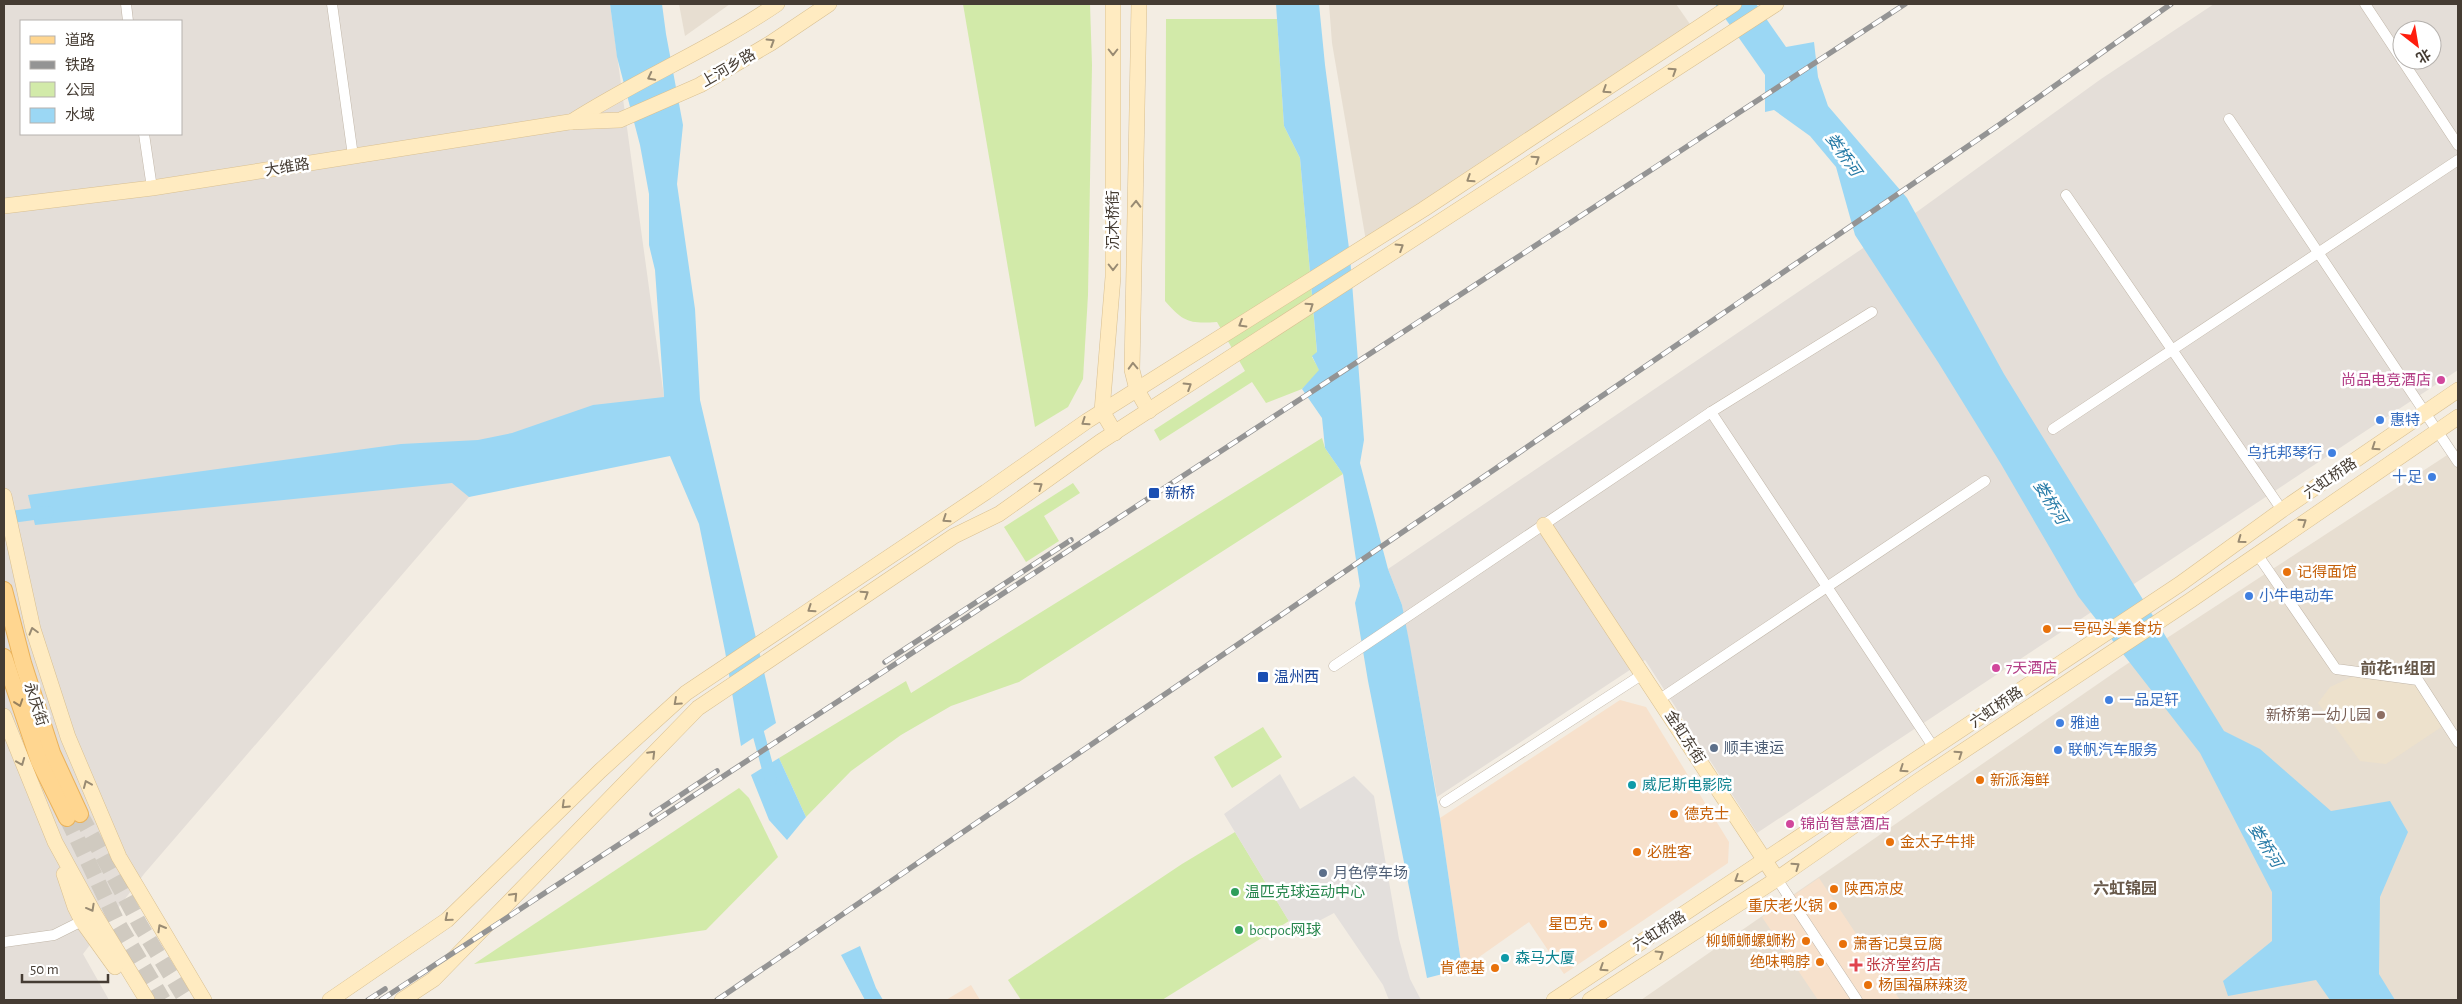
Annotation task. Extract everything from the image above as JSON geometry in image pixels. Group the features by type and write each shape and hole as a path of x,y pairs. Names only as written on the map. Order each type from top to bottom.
{"main road":[{"name":"永庆街","path":"4,590 23,663 74,816 39,761 4,657"}],"street":[{"path":"126,4 128,20"},
{"path":"332,4 353,156"},
{"name":"上河乡路","path":"609,98 692,56 759,9 778,4"},
{"name":"上河乡路","path":"620,120 700,85 771,43 829,4"},
{"name":"沉木桥街","path":"1102,411 1113,277 1113,4"},
{"name":"沉木桥街","path":"1139,4 1132,370 1137,390 1149,411"},
{"path":"330,1000 447,920 600,771 686,694 1102,411 1424,209 1734,4"},
{"path":"402,1000 434,979 698,708 954,536 999,514 1115,432 1776,4"},
{"path":"2365,4 2392,45"},
{"path":"2409,70 2458,144"},
{"name":"大维路","path":"569,122 609,98"},
{"path":"2229,119 2458,462"},
{"name":"大维路","path":"4,206 152,188 569,122 620,120"},
{"path":"144,135 152,188"},
{"path":"2052,429 2458,160"},
{"path":"2066,195 2282,510"},
{"path":"1334,666 1711,412 1872,312"},
{"name":"六虹桥路","path":"1554,1000 2180,584 2282,510 2458,390"},
{"path":"1102,411 1115,432"},
{"path":"1711,412 1934,748"},
{"name":"六虹桥路","path":"1590,1000 1777,879 1918,781 2191,600 2458,417"},
{"path":"1660,700 1985,481"},
{"path":"4,498 33,629 68,737 119,857 204,1000"},
{"name":"金虹东街","path":"1544,525 1857,1000"},
{"path":"2257,554 2336,669 2418,680 2458,742"},
{"path":"1445,802 1643,674"},
{"path":"4,716 8,743 55,842 95,915 147,1000"},
{"path":"55,842 75,907 82,921 109,956 135,1000"},
{"path":"4,942 54,935 82,921"}],"shaded area":[{"path":"4,4 610,4 664,397 469,497 144,874 83,954 109,1000 4,1000"},
{"path":"679,4 730,4 685,36"},
{"path":"1329,4 1676,4 1692,27 1366,241 1332,43"},
{"path":"2214,4 2458,4 2458,370 1757,833 1645,660 1437,797 1402,605 1388,569 1918,211 2101,79"},
{"path":"2458,448 2458,1000 1641,1000 2121,668"},
{"name":"新桥第一幼儿园","path":"2356,675 2417,686 2443,726 2386,764 2360,761 2318,703 2330,687"},
{"path":"1620,700 1646,707 1729,842 1728,863 1564,974 1529,922 1462,969 1440,818"},
{"name":"月色停车场","path":"1280,774 1300,809 1354,776 1374,796 1399,939 1410,979 1421,1000 1389,1000 1383,985 1334,913 1296,933 1224,814"},
{"path":"1819,878 1900,1000 1818,1000 1762,917"},
{"path":"971,985 980,1000 946,1000"}],"green space":[{"path":"963,4 1090,4 1092,65 1088,295 1083,379 1068,407 1035,427"},
{"path":"1166,19 1277,19 1284,126 1300,158 1317,353 1312,357 1320,371 1302,389 1266,403 1252,382 1160,441 1154,430 1245,371 1217,322 1200,323 1188,320 1177,313 1165,301"},
{"path":"1322,438 1325,448 1343,474 1019,682 951,706 901,735 851,771 806,817 779,758 906,681 911,693"},
{"path":"1073,483 1080,493 1044,516 1059,541 1026,562 1004,527"},
{"path":"1263,727 1282,757 1232,788 1214,757"},
{"path":"739,788 749,798 778,857 706,930 474,964"},
{"path":"1235,832 1289,921 1162,1000 1021,1000 1008,980 1182,864"}],"water":[{"path":"610,4 662,4 683,125 677,184 695,309 700,400 776,723 741,746 725,651 699,524 670,456 469,497 452,483 35,525 28,495 401,444 478,440 512,433 593,405 664,397 655,270 649,245 649,194 640,145 617,57"},
{"path":"1276,4 1319,4 1350,256 1364,440 1360,463 1388,569 1402,605 1440,818 1462,969 1427,978 1368,681 1355,603 1360,586 1343,474 1325,448 1322,418 1302,389 1319,370 1312,356 1317,352 1300,158 1284,126"},
{"name":"娄桥河","path":"1715,4 1756,4 1786,47 1814,42 1818,77 1828,106 1907,198 2004,374 2224,731 2260,749 2331,811 2390,801 2408,832 2380,897 2379,974 2395,1000 2330,1000 2316,980 2228,996 2223,981 2272,941 2272,892 2200,753 2078,596 2001,464 1938,362 1855,235 1836,167 1810,136 1774,110 1765,112 1765,75"},
{"path":"779,758 806,817 787,840 769,820 751,775"},
{"path":"860,946 876,988 883,1000 865,1000 841,955"}],"waterway":[{"path":"4,518 48,512"},
{"path":"754,718 771,780"}],"tunnel":[{"path":"80,814 140,925 186,1000"},
{"path":"67,818 117,922 163,1000"}],"railway":[{"path":"381,1000 1905,4"},
{"path":"717,1000 1999,125 2171,4"},
{"path":"885,662 1071,540"},
{"path":"652,814 717,771"},
{"path":"368,1000 385,989"}],"place":[{"name":"尚品电竞酒店","path":"2441,380"},
{"name":"惠特","path":"2380,420"},
{"name":"乌托邦琴行","path":"2332,453"},
{"name":"十足","path":"2432,477"},
{"name":"新桥","path":"1154,493"},
{"name":"记得面馆","path":"2287,572"},
{"name":"小牛电动车","path":"2249,596"},
{"name":"一号码头美食坊","path":"2047,629"},
{"name":"7天酒店","path":"1996,668"},
{"name":"温州西","path":"1263,677"},
{"name":"一品足轩","path":"2109,700"},
{"name":"新桥第一幼儿园","path":"2381,715"},
{"name":"雅迪","path":"2060,723"},
{"name":"顺丰速运","path":"1714,748"},
{"name":"联帆汽车服务","path":"2058,750"},
{"name":"新派海鲜","path":"1980,780"},
{"name":"威尼斯电影院","path":"1632,785"},
{"name":"德克士","path":"1674,814"},
{"name":"锦尚智慧酒店","path":"1790,824"},
{"name":"金太子牛排","path":"1890,842"},
{"name":"必胜客","path":"1637,852"},
{"name":"月色停车场","path":"1323,873"},
{"name":"陕西凉皮","path":"1834,889"},
{"name":"温匹克球运动中心","path":"1235,892"},
{"name":"重庆老火锅","path":"1833,906"},
{"name":"星巴克","path":"1603,924"},
{"name":"bocpoc网球","path":"1239,930"},
{"name":"柳蛳蛳螺蛳粉","path":"1806,941"},
{"name":"萧香记臭豆腐","path":"1843,944"},
{"name":"森马大厦","path":"1505,958"},
{"name":"绝味鸭脖","path":"1820,962"},
{"name":"张济堂药店","path":"1856,965"},
{"name":"肯德基","path":"1495,968"},
{"name":"杨国福麻辣烫","path":"1868,985"}],"district":[{"name":"前花11组团","path":"2398,668"},
{"name":"六虹锦园","path":"2125,888"}]}
